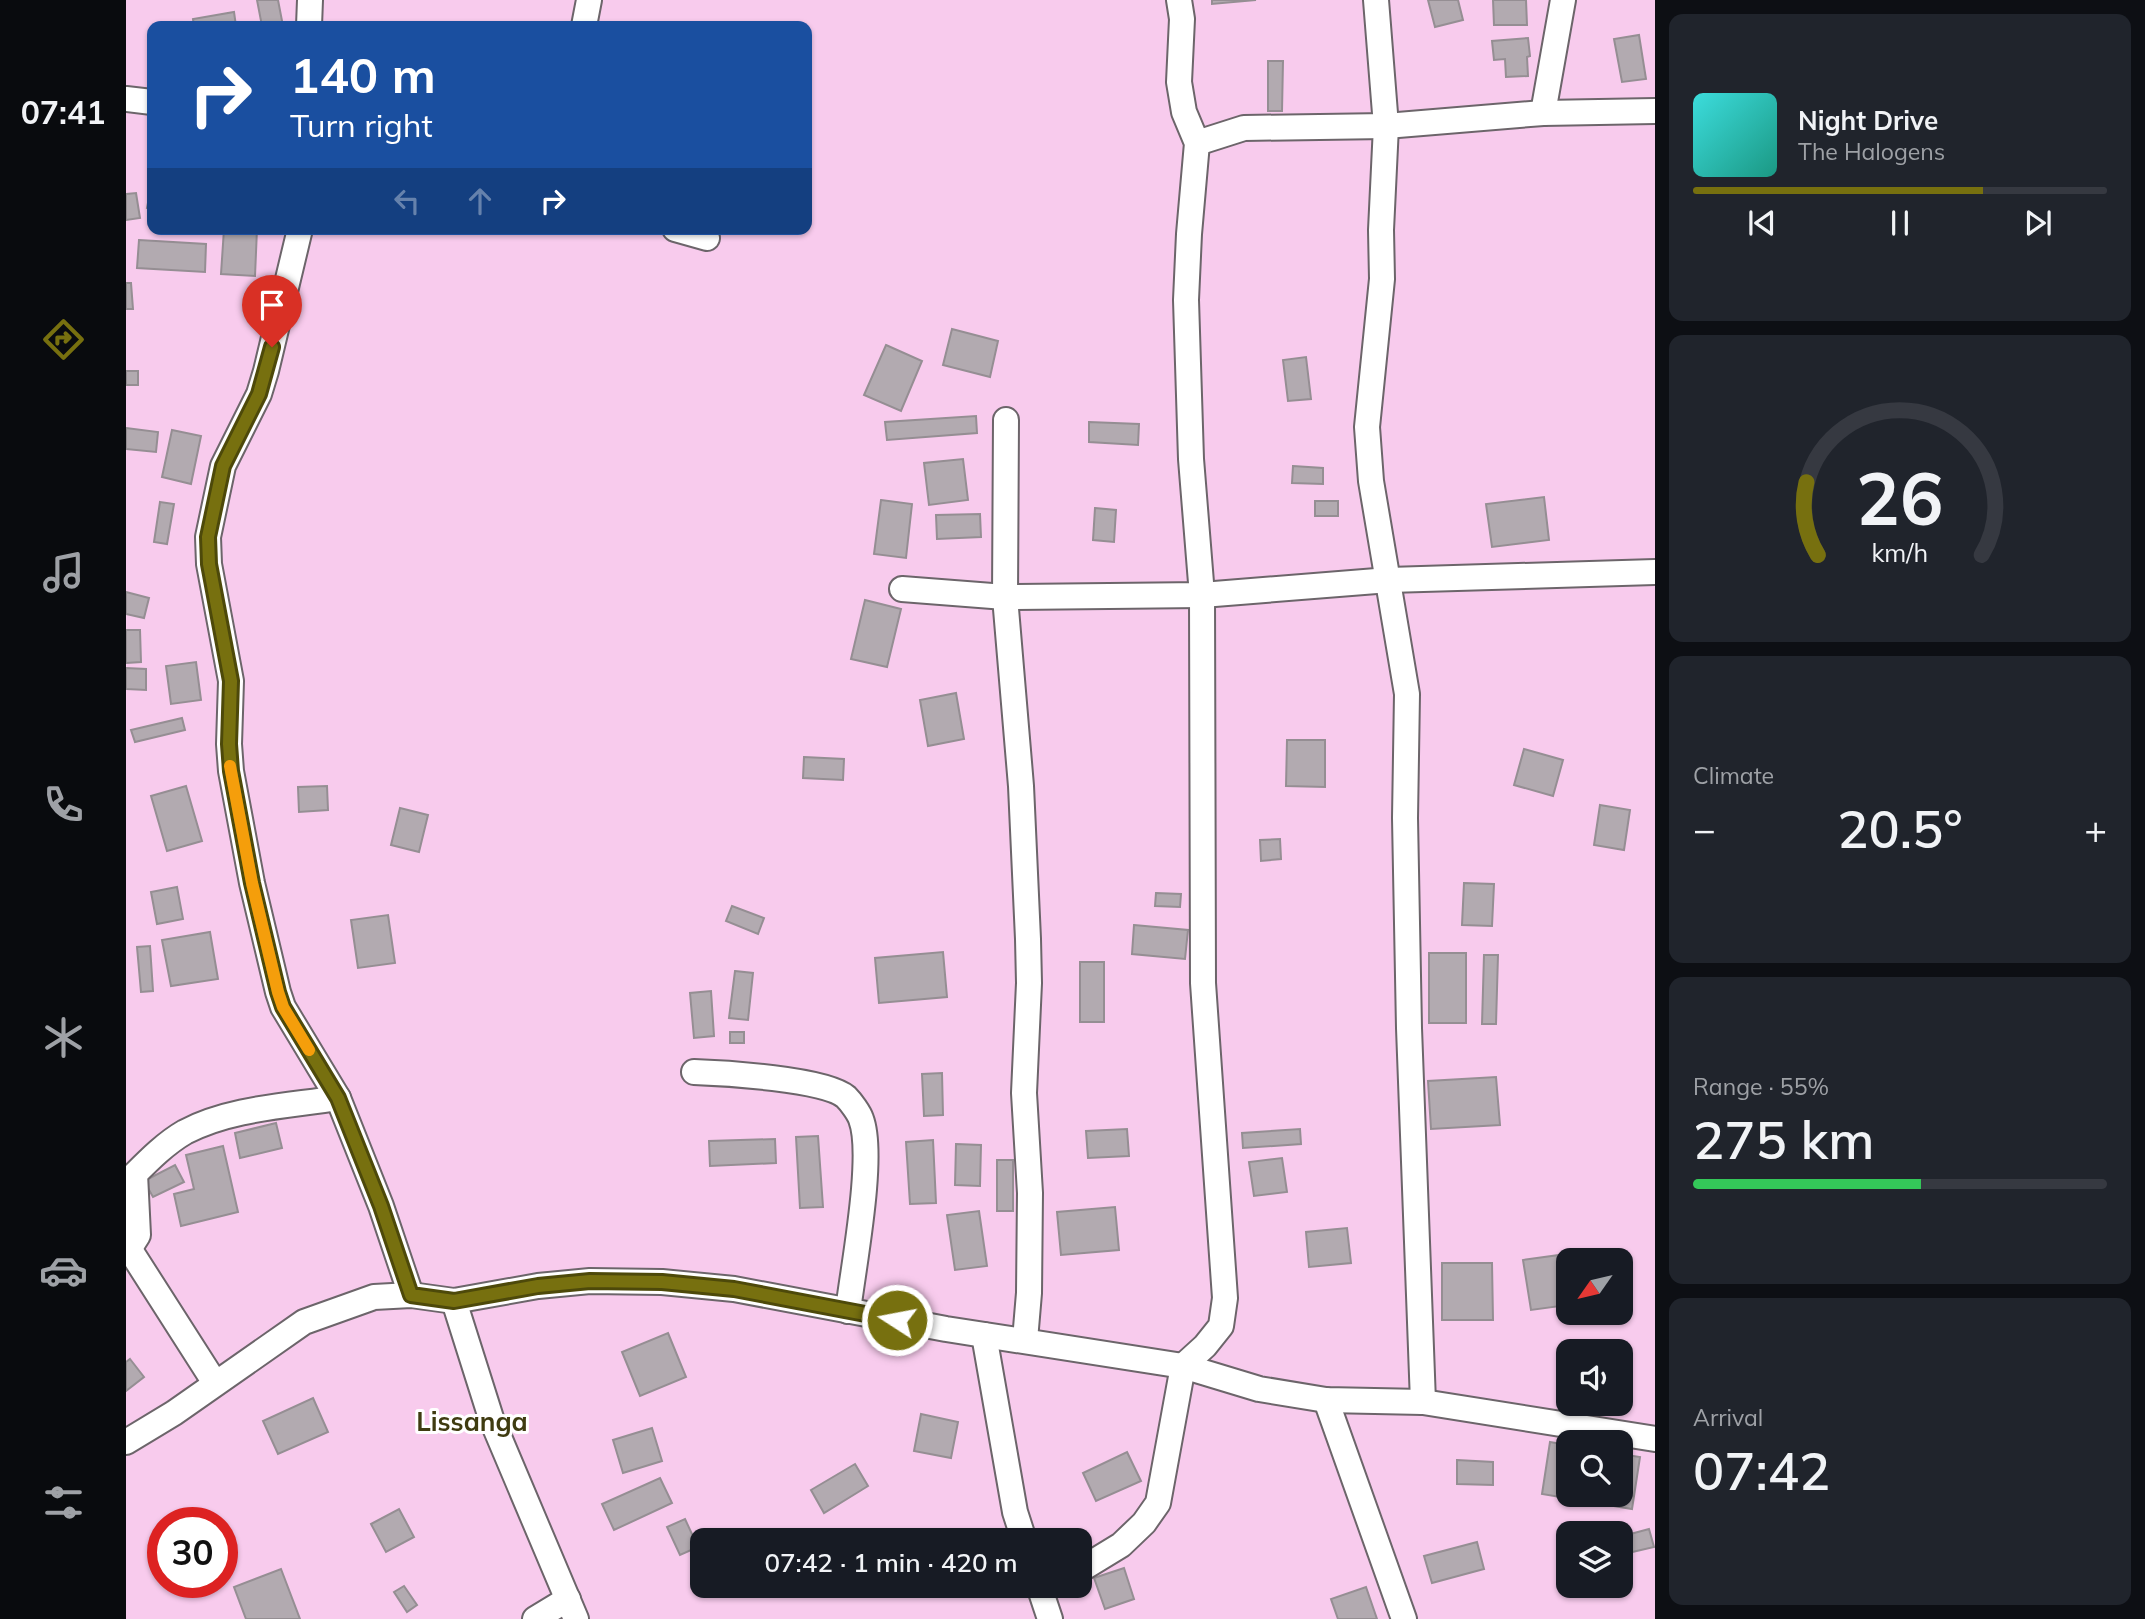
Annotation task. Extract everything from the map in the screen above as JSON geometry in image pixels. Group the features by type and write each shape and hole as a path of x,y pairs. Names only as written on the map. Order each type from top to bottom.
{"street":[{"path":"309,21 310,0"},
{"path":"585,21 589,0"},
{"path":"1092,1563 1121,1545 1144,1523 1158,1503 1183,1366 1205,1346 1221,1326 1225,1297 1203,983 1202,595 1191,459 1186,300 1197,143 1184,112 1179,82 1182,19 1179,0"},
{"path":"1376,0 1386,126 1381,230 1382,279 1367,427 1371,481 1407,694 1405,818 1409,1028 1423,1402"},
{"path":"1543,113 1563,0"},
{"path":"126,99 147,101"},
{"path":"1197,143 1244,128 1386,126 1543,113 1655,111"},
{"path":"299,235 259,394 223,466 208,537 208,551 231,681 231,771 252,883 283,1007 338,1098 381,1206 411,1295"},
{"path":"696,235 707,238"},
{"path":"1006,420 1005,597 1021,786 1028,950 1024,1093 1030,1218 1025,1340"},
{"path":"902,589 1005,597 1202,595 1389,580 1655,572"},
{"path":"694,1072 752,1075 826,1088 845,1097 861,1119 866,1147 848,1311"},
{"path":"215,1384 128,1252 138,1235 135,1174 171,1141 207,1122 338,1098"},
{"path":"126,1442 174,1413 304,1322 374,1297 411,1295 454,1301 538,1286 590,1281 662,1282 734,1289 984,1335 1183,1366 1259,1389 1326,1400 1423,1402 1655,1438"},
{"path":"454,1301 491,1418 572,1609 535,1619"},
{"path":"984,1335 1015,1512 1020,1528"},
{"path":"1326,1400 1404,1619"},
{"path":"1046,1598 1050,1619"}],"shaded area":[{"path":"126,0 1655,0 1655,1619 126,1619"}],"building":[{"path":"257,0 278,0 282,21 261,21"},
{"path":"1212,0 1256,0 1212,4"},
{"path":"1428,0 1458,0 1463,20 1435,27"},
{"path":"1493,0 1526,0 1527,25 1494,25"},
{"path":"234,12 235,21 193,21"},
{"path":"1639,35 1646,79 1622,82 1614,39"},
{"path":"1528,38 1528,76 1506,77 1505,59 1494,60 1492,41"},
{"path":"1268,61 1283,61 1282,111 1268,111"},
{"path":"136,193 140,218 126,220 126,194"},
{"path":"224,235 257,235 255,276 221,274"},
{"path":"139,240 206,244 205,272 137,268"},
{"path":"126,283 131,283 133,309 126,309"},
{"path":"952,329 998,341 990,377 943,365"},
{"path":"886,345 922,361 901,411 864,395"},
{"path":"1306,357 1311,399 1288,401 1283,360"},
{"path":"126,371 138,371 138,385 126,385"},
{"path":"976,416 977,433 887,440 885,422"},
{"path":"1089,422 1139,424 1138,445 1089,442"},
{"path":"126,428 158,432 156,452 126,449"},
{"path":"172,430 201,436 191,484 162,477"},
{"path":"963,459 968,500 929,505 924,463"},
{"path":"1293,466 1323,468 1323,484 1292,483"},
{"path":"1544,497 1549,540 1492,547 1486,504"},
{"path":"881,500 912,504 906,558 874,554"},
{"path":"1315,501 1338,501 1338,516 1315,516"},
{"path":"160,502 174,504 167,544 154,542"},
{"path":"1095,508 1116,510 1114,542 1093,540"},
{"path":"980,514 981,537 937,539 936,515"},
{"path":"126,592 149,598 144,618 126,614"},
{"path":"865,600 901,609 887,667 851,659"},
{"path":"126,630 140,630 141,662 126,663"},
{"path":"196,662 201,700 171,704 166,666"},
{"path":"126,668 146,669 146,690 126,689"},
{"path":"956,693 964,739 928,746 920,700"},
{"path":"182,718 185,730 135,742 131,730"},
{"path":"1287,740 1325,740 1325,787 1286,786"},
{"path":"1524,749 1563,760 1553,796 1514,785"},
{"path":"804,757 844,759 843,780 803,778"},
{"path":"186,786 202,841 167,851 151,796"},
{"path":"327,786 328,810 299,812 298,787"},
{"path":"1600,805 1630,810 1624,850 1594,845"},
{"path":"400,808 428,815 419,852 391,845"},
{"path":"1280,839 1281,859 1261,861 1260,840"},
{"path":"1464,883 1494,884 1492,926 1462,925"},
{"path":"177,887 183,919 157,924 151,892"},
{"path":"1156,893 1181,894 1180,907 1155,906"},
{"path":"732,906 764,918 758,934 726,921"},
{"path":"388,915 395,963 358,968 351,920"},
{"path":"1134,925 1188,930 1185,959 1132,954"},
{"path":"210,932 218,979 171,986 162,940"},
{"path":"150,946 153,991 141,992 137,947"},
{"path":"943,952 947,997 879,1003 875,958"},
{"path":"1429,953 1466,953 1466,1023 1429,1023"},
{"path":"1484,955 1498,955 1496,1024 1482,1024"},
{"path":"1080,962 1104,962 1104,1022 1080,1022"},
{"path":"735,971 753,973 748,1020 729,1018"},
{"path":"711,991 714,1036 694,1038 690,993"},
{"path":"730,1032 744,1032 744,1043 730,1043"},
{"path":"942,1073 943,1115 924,1116 922,1074"},
{"path":"1496,1077 1500,1125 1431,1129 1428,1081"},
{"path":"276,1123 282,1148 240,1158 235,1133"},
{"path":"1127,1129 1129,1156 1088,1158 1086,1131"},
{"path":"1300,1129 1301,1144 1243,1148 1242,1133"},
{"path":"818,1136 823,1207 800,1208 796,1137"},
{"path":"775,1139 776,1163 710,1166 709,1141"},
{"path":"933,1140 936,1203 910,1204 906,1142"},
{"path":"956,1144 981,1145 980,1186 955,1185"},
{"path":"223,1146 238,1212 181,1226 174,1194 194,1189 186,1155"},
{"path":"1282,1158 1287,1192 1254,1196 1249,1162"},
{"path":"997,1160 1013,1160 1013,1211 997,1211"},
{"path":"175,1165 184,1182 153,1197 144,1181"},
{"path":"1115,1207 1119,1250 1061,1255 1057,1212"},
{"path":"979,1211 987,1266 955,1270 947,1215"},
{"path":"1347,1228 1351,1263 1309,1267 1306,1232"},
{"path":"1556,1255 1556,1307 1531,1310 1523,1260"},
{"path":"1442,1263 1492,1263 1493,1320 1442,1320"},
{"path":"668,1333 686,1377 640,1396 622,1352"},
{"path":"130,1359 144,1377 126,1391 126,1362"},
{"path":"313,1398 328,1432 278,1454 263,1421"},
{"path":"921,1414 958,1422 951,1458 914,1451"},
{"path":"652,1428 662,1461 623,1473 613,1440"},
{"path":"1550,1442 1556,1443 1556,1496 1542,1494"},
{"path":"1127,1452 1141,1481 1096,1501 1083,1473"},
{"path":"1633,1456 1640,1457 1633,1502"},
{"path":"1457,1460 1493,1462 1493,1485 1457,1484"},
{"path":"855,1464 868,1486 824,1513 811,1490"},
{"path":"660,1478 672,1503 614,1530 602,1504"},
{"path":"399,1509 414,1537 386,1552 371,1524"},
{"path":"685,1519 690,1530 690,1551 680,1555 667,1527"},
{"path":"1649,1529 1654,1547 1633,1552 1633,1533"},
{"path":"1477,1542 1484,1569 1432,1583 1424,1556"},
{"path":"1124,1568 1134,1599 1105,1609 1094,1578"},
{"path":"281,1569 300,1619 246,1619 238,1598 238,1585"},
{"path":"404,1586 417,1605 407,1612 394,1592"},
{"path":"1366,1587 1377,1619 1338,1619 1331,1599"}],"slow traffic":[{"path":"230,766 252,883 278,992 283,1007 309,1050"}],"district":[{"name":"Lissanga","path":"472,1421"}],"route":[{"path":"272,347 259,394 223,466 208,537 209,564 231,681 231,771 252,883 283,1007 338,1098 381,1206 411,1295 454,1301 538,1286 590,1281 662,1282 734,1289 897,1320"}]}
